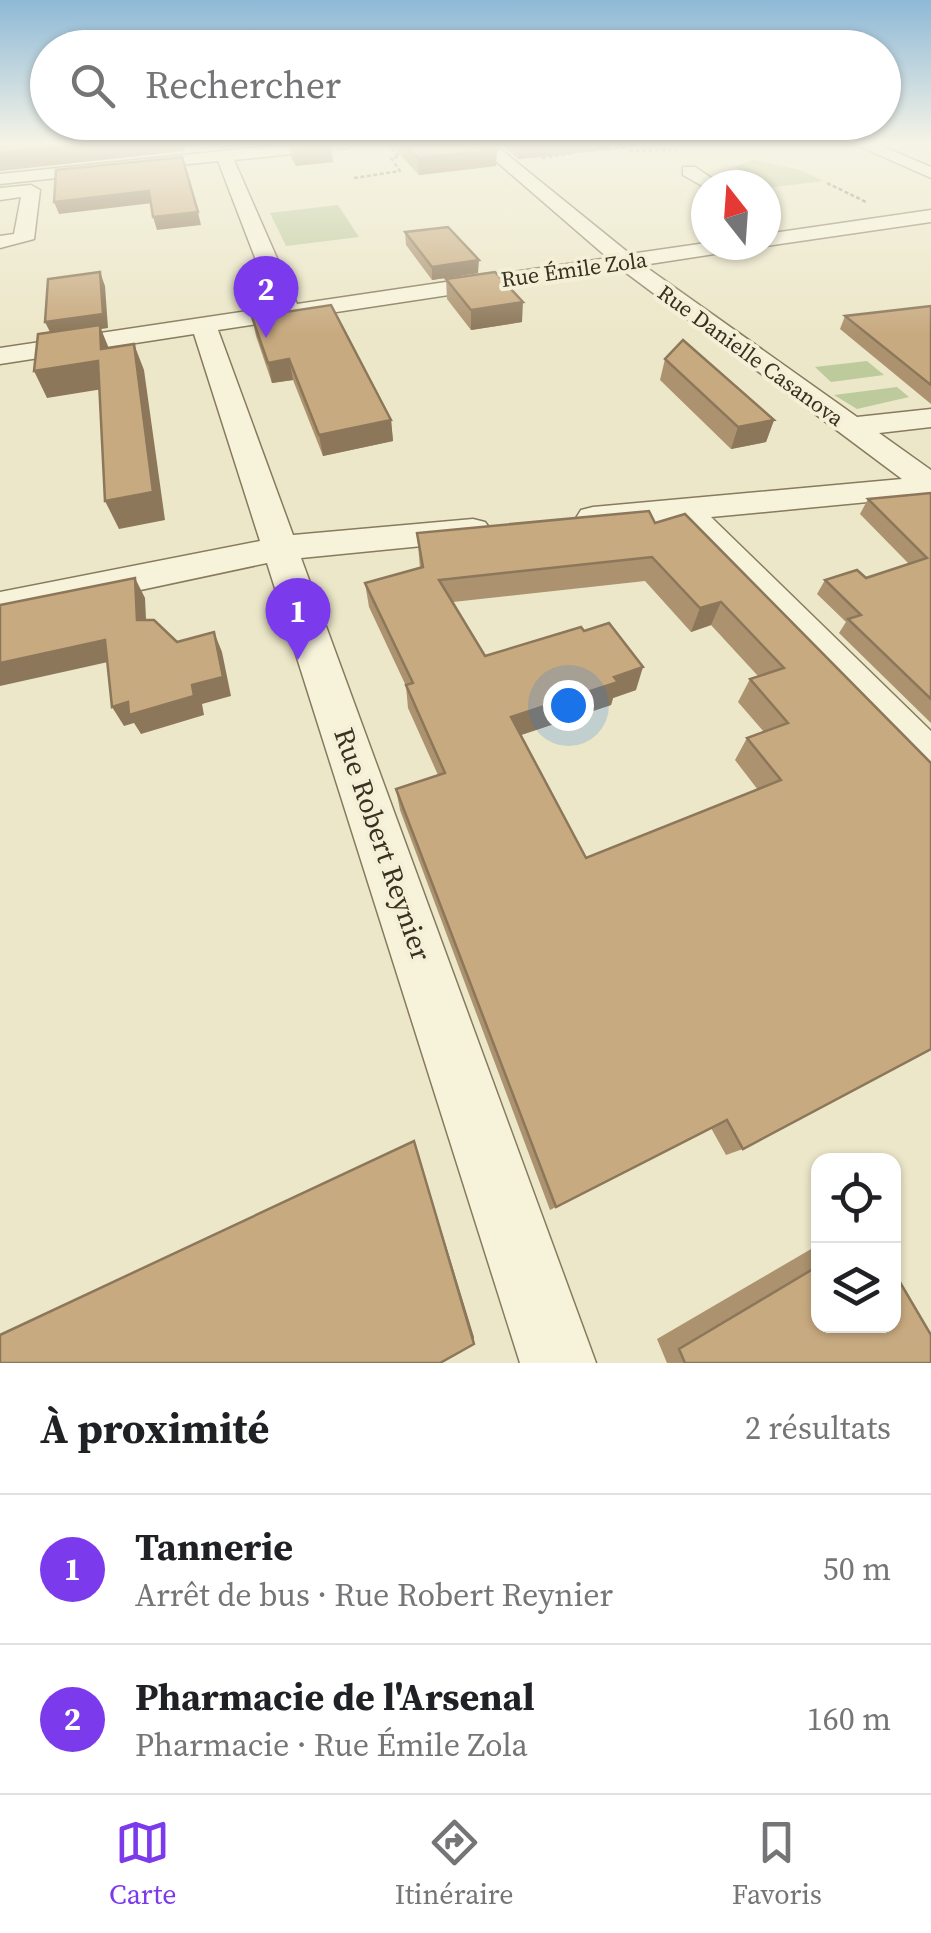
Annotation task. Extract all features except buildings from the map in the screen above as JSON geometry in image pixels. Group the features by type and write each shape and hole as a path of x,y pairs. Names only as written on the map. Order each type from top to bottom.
{"street":[{"path":"0,242 24,239 28,207"},
{"path":"248,207 289,314"},
{"name":"Rue Danielle Casanova","path":"561,207 627,261 931,485"},
{"path":"781,238 931,216"},
{"path":"781,224 800,235"},
{"name":"Rue Émile Zola","path":"0,356 691,251"},
{"name":"Rue Robert Reynier","path":"204,326 558,1363"},
{"path":"852,427 931,418"},
{"path":"560,521 931,485"},
{"path":"684,509 931,760"},
{"path":"0,606 282,548 504,527"}],"green space":[{"path":"339,207 359,237 286,246 270,213"},
{"path":"867,361 884,375 831,382 815,367"},
{"path":"897,387 909,397 857,409 834,395"}],"place":[{"name":"Pharmacie de l'Arsenal","path":"266,338"},
{"name":"Tannerie","path":"298,660"}]}
